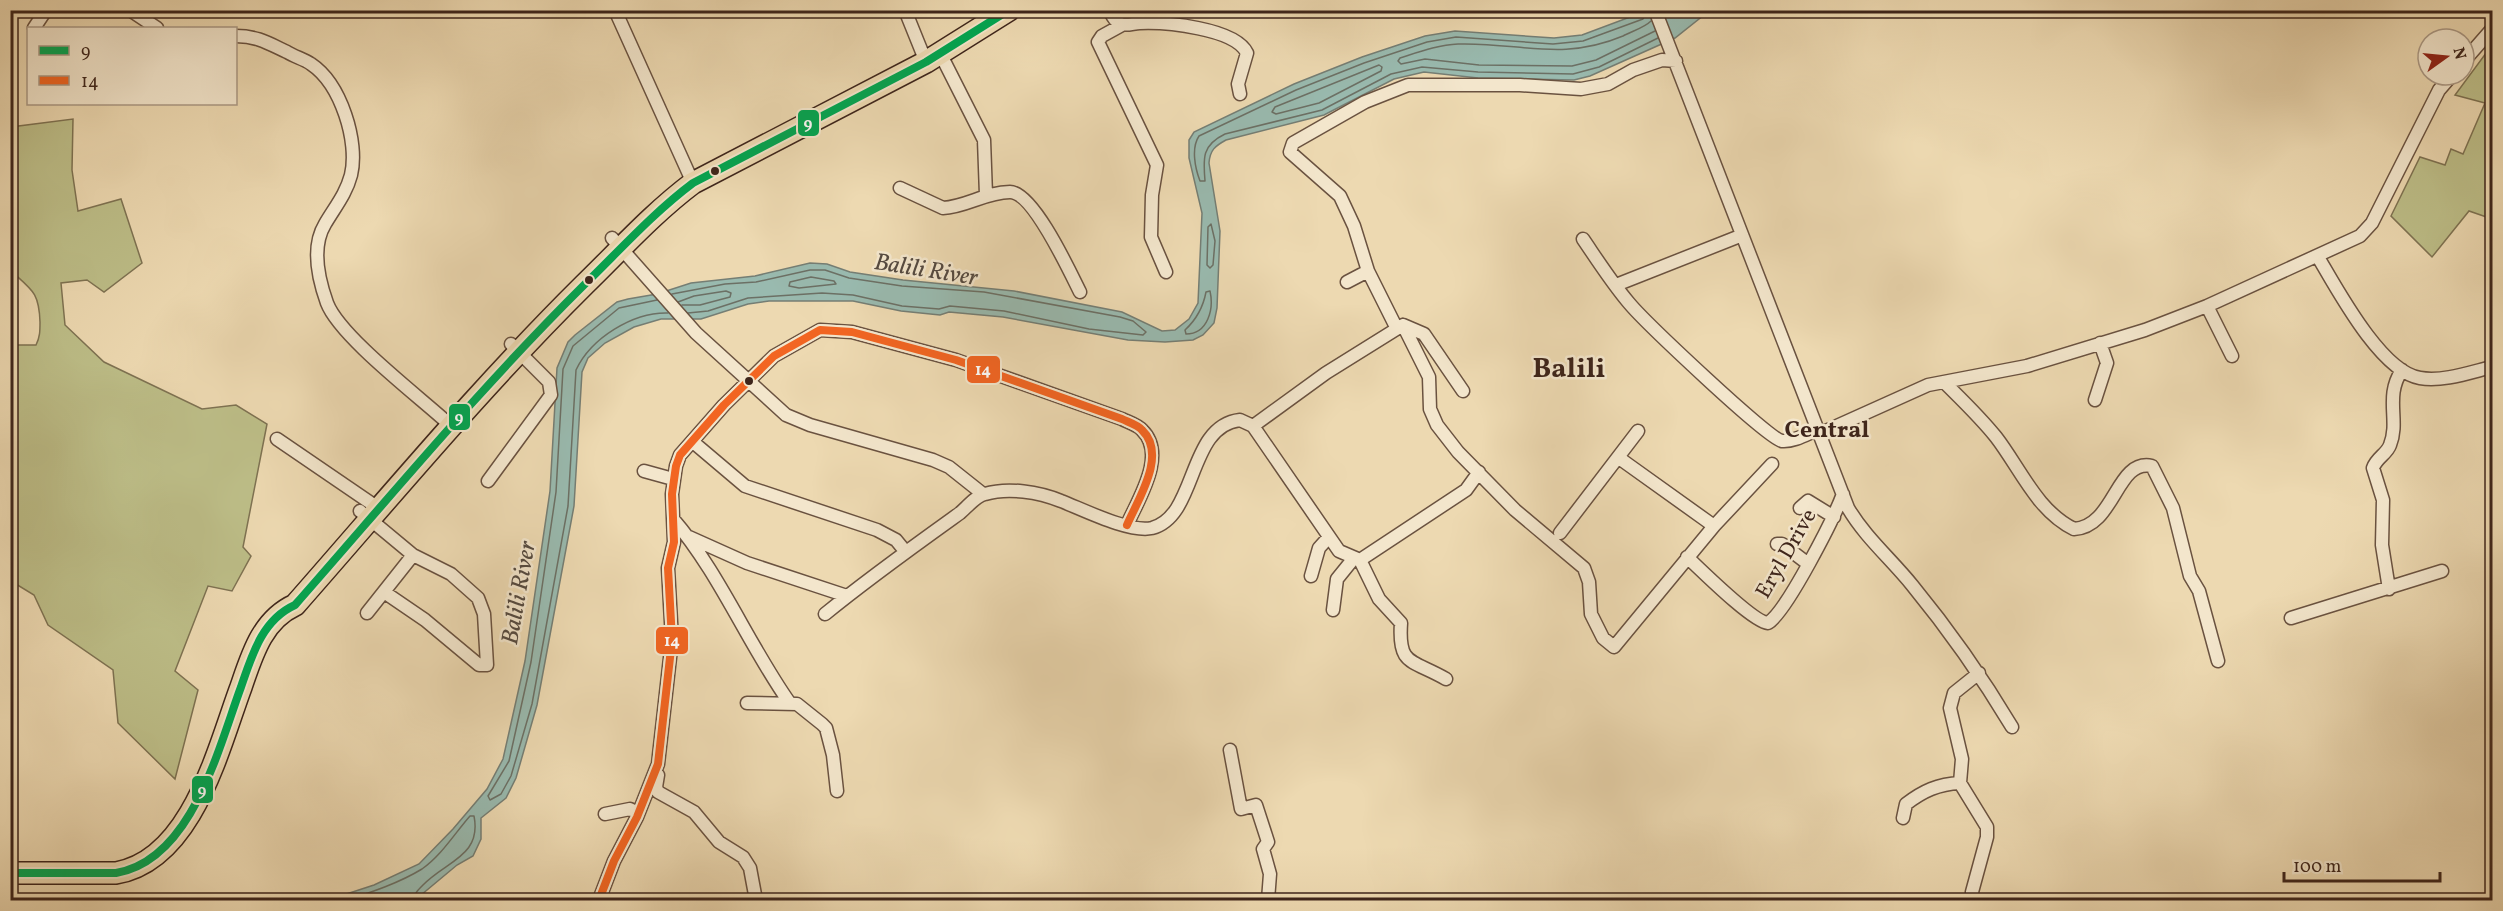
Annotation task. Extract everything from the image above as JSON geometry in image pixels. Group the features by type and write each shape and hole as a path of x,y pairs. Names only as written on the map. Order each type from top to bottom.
{"highway":[{"path":"929,56 991,10"},
{"path":"10,873 129,871 163,849 175,837 191,812 209,773 260,638 282,611 295,605 369,509 446,421 617,243 665,189 929,56 1009,10"}],"street":[{"path":"35,27 46,10"},
{"path":"130,10 156,27"},
{"path":"615,10 690,178"},
{"path":"905,10 929,56 984,140 986,195"},
{"path":"1109,10 1116,21 1122,24"},
{"path":"1655,10 1675,57 1740,236 1843,494 1859,526 1911,584 1979,673 2012,727"},
{"path":"1166,272 1151,237 1152,195 1157,165 1098,42 1102,36 1122,24 1142,23 1202,29 1239,43 1247,53 1238,84 1240,94"},
{"path":"2476,48 2493,29"},
{"path":"237,36 266,40 313,65 336,97 349,125 354,147 351,173 346,189 325,224 317,243 320,273 327,302 360,345 446,421"},
{"path":"1675,57 1633,70 1608,84 1581,89 1450,84 1408,85 1365,102 1299,138 1290,152 1340,196 1354,226 1368,271 1429,377 1430,409 1437,425 1458,452 1515,510 1584,568 1589,582 1591,614 1603,638 1617,643 1687,557 1772,464"},
{"path":"1583,239 1629,303 1678,352 1779,440 1791,441 1818,432 1928,385 2027,366 2145,330 2207,306 2360,236 2372,223 2435,98 2443,87"},
{"path":"900,188 943,208 986,195 1009,192 1024,199 1046,230 1080,292"},
{"path":"1616,285 1740,236"},
{"path":"617,243 696,333 786,415 821,428 933,460 949,467 983,494"},
{"path":"2318,257 2361,327 2402,370 2418,378 2430,379 2493,366"},
{"path":"1347,282 1368,271"},
{"path":"2207,306 2232,356"},
{"path":"1399,326 1424,334 1463,391"},
{"path":"1253,426 1399,326"},
{"path":"756,900 753,880 745,860 719,842 694,812 657,792 657,771 672,640 668,568 674,542 673,479 680,454 748,381 774,356 798,341 820,330 835,329 956,360 1104,406 1143,430 1151,450 1150,472 1126,525"},
{"path":"2095,400 2106,372 2106,363 2100,343"},
{"path":"488,481 551,395 549,382 516,348"},
{"path":"2389,589 2382,545 2383,500 2373,468 2391,445 2392,395 2395,380 2402,370"},
{"path":"1944,382 1980,417 2039,499 2065,525 2074,529 2089,525 2110,506 2124,478 2139,467 2152,466 2174,508 2190,576 2199,591 2218,661"},
{"path":"825,614 983,494 1010,490 1055,498 1126,525 1143,528 1160,524 1178,504 1205,446 1215,434 1232,421 1240,420 1253,426 1339,551 1357,559 1379,599 1401,623 1399,635 1402,653 1408,659 1446,678"},
{"path":"1560,533 1638,431"},
{"path":"277,439 369,509 412,555 450,574 478,598 484,614 487,665 479,665 425,620 384,592"},
{"path":"693,442 745,486 877,530 896,540 905,551"},
{"path":"1619,458 1714,526"},
{"path":"644,471 673,479"},
{"path":"1333,610 1337,579 1357,559 1466,490 1479,472"},
{"name":"Eryl Drive","path":"1687,557 1758,620 1768,623 1772,620 1834,517 1843,494"},
{"path":"1800,508 1808,501 1834,517"},
{"path":"673,519 689,537 756,652 789,702"},
{"path":"689,537 747,563 847,596"},
{"path":"1311,576 1319,548 1329,538"},
{"path":"1777,544 1782,544 1807,563"},
{"path":"367,613 412,555"},
{"path":"2291,618 2442,572"},
{"path":"1974,900 1972,892 1988,837 1987,827 1960,783 1962,759 1950,701 1954,693 1979,673"},
{"path":"747,703 789,702 797,704 826,728 837,791"},
{"path":"1230,750 1241,809 1256,805 1269,842 1263,849 1270,874 1268,900"},
{"path":"599,900 618,850 657,771"},
{"path":"1903,818 1906,804 1924,791 1939,785 1960,783"},
{"path":"605,814 630,809 638,813"}],"green space":[{"path":"2492,45 2492,219 2469,211 2432,257 2391,216 2420,157 2445,165 2451,149 2463,154 2485,103 2455,95 2461,87 2476,87 2476,67"},
{"path":"73,119 72,170 78,211 121,199 142,263 104,292 87,280 61,283 65,325 104,362 202,409 236,405 267,424 243,547 251,556 232,591 208,586 175,671 198,690 175,779 118,723 113,670 48,625 34,595 11,581 11,350 17,345 36,345 40,334 40,322 38,304 33,292 11,271 11,127"}],"water":[{"path":"1646,11 1709,11 1675,38 1590,76 1574,80 1478,78 1424,72 1394,79 1324,115 1226,140 1219,144 1212,152 1209,163 1220,231 1217,308 1214,323 1203,335 1193,340 1165,342 1128,340 1003,317 949,312 940,315 901,311 853,301 769,301 748,304 701,319 661,319 634,327 605,343 588,358 582,372 574,506 537,705 516,778 506,798 481,818 481,839 473,856 457,865 415,900 328,900 374,885 419,864 487,789 503,759 525,661 550,491 557,368 568,342 617,302 657,294 691,283 755,276 810,263 827,264 850,272 903,280 1014,291 1122,312 1162,331 1175,330 1189,319 1198,303 1202,213 1189,158 1189,140 1194,132 1294,84 1362,57 1425,36 1455,31 1554,38 1582,35"}],"transit line":[{"name":"9","path":"10,873 116,873 142,864 164,847 183,825 198,798 211,770 249,663 266,629 274,620 295,605 509,363 637,232 693,183 926,62 1009,10"},
{"name":"14","path":"599,900 614,861 637,817 658,764 672,640 668,568 674,542 672,494 676,466 680,455 724,405 774,356 820,330 852,332 956,360 1133,424 1140,428 1149,440 1152,452 1148,478 1127,525"}],"district":[{"name":"Balili","path":"1569,369"},
{"name":"Central","path":"1827,431"}],"water label":[{"name":"Balili River","path":"926,271"},
{"name":"Balili River","path":"520,593"}]}
